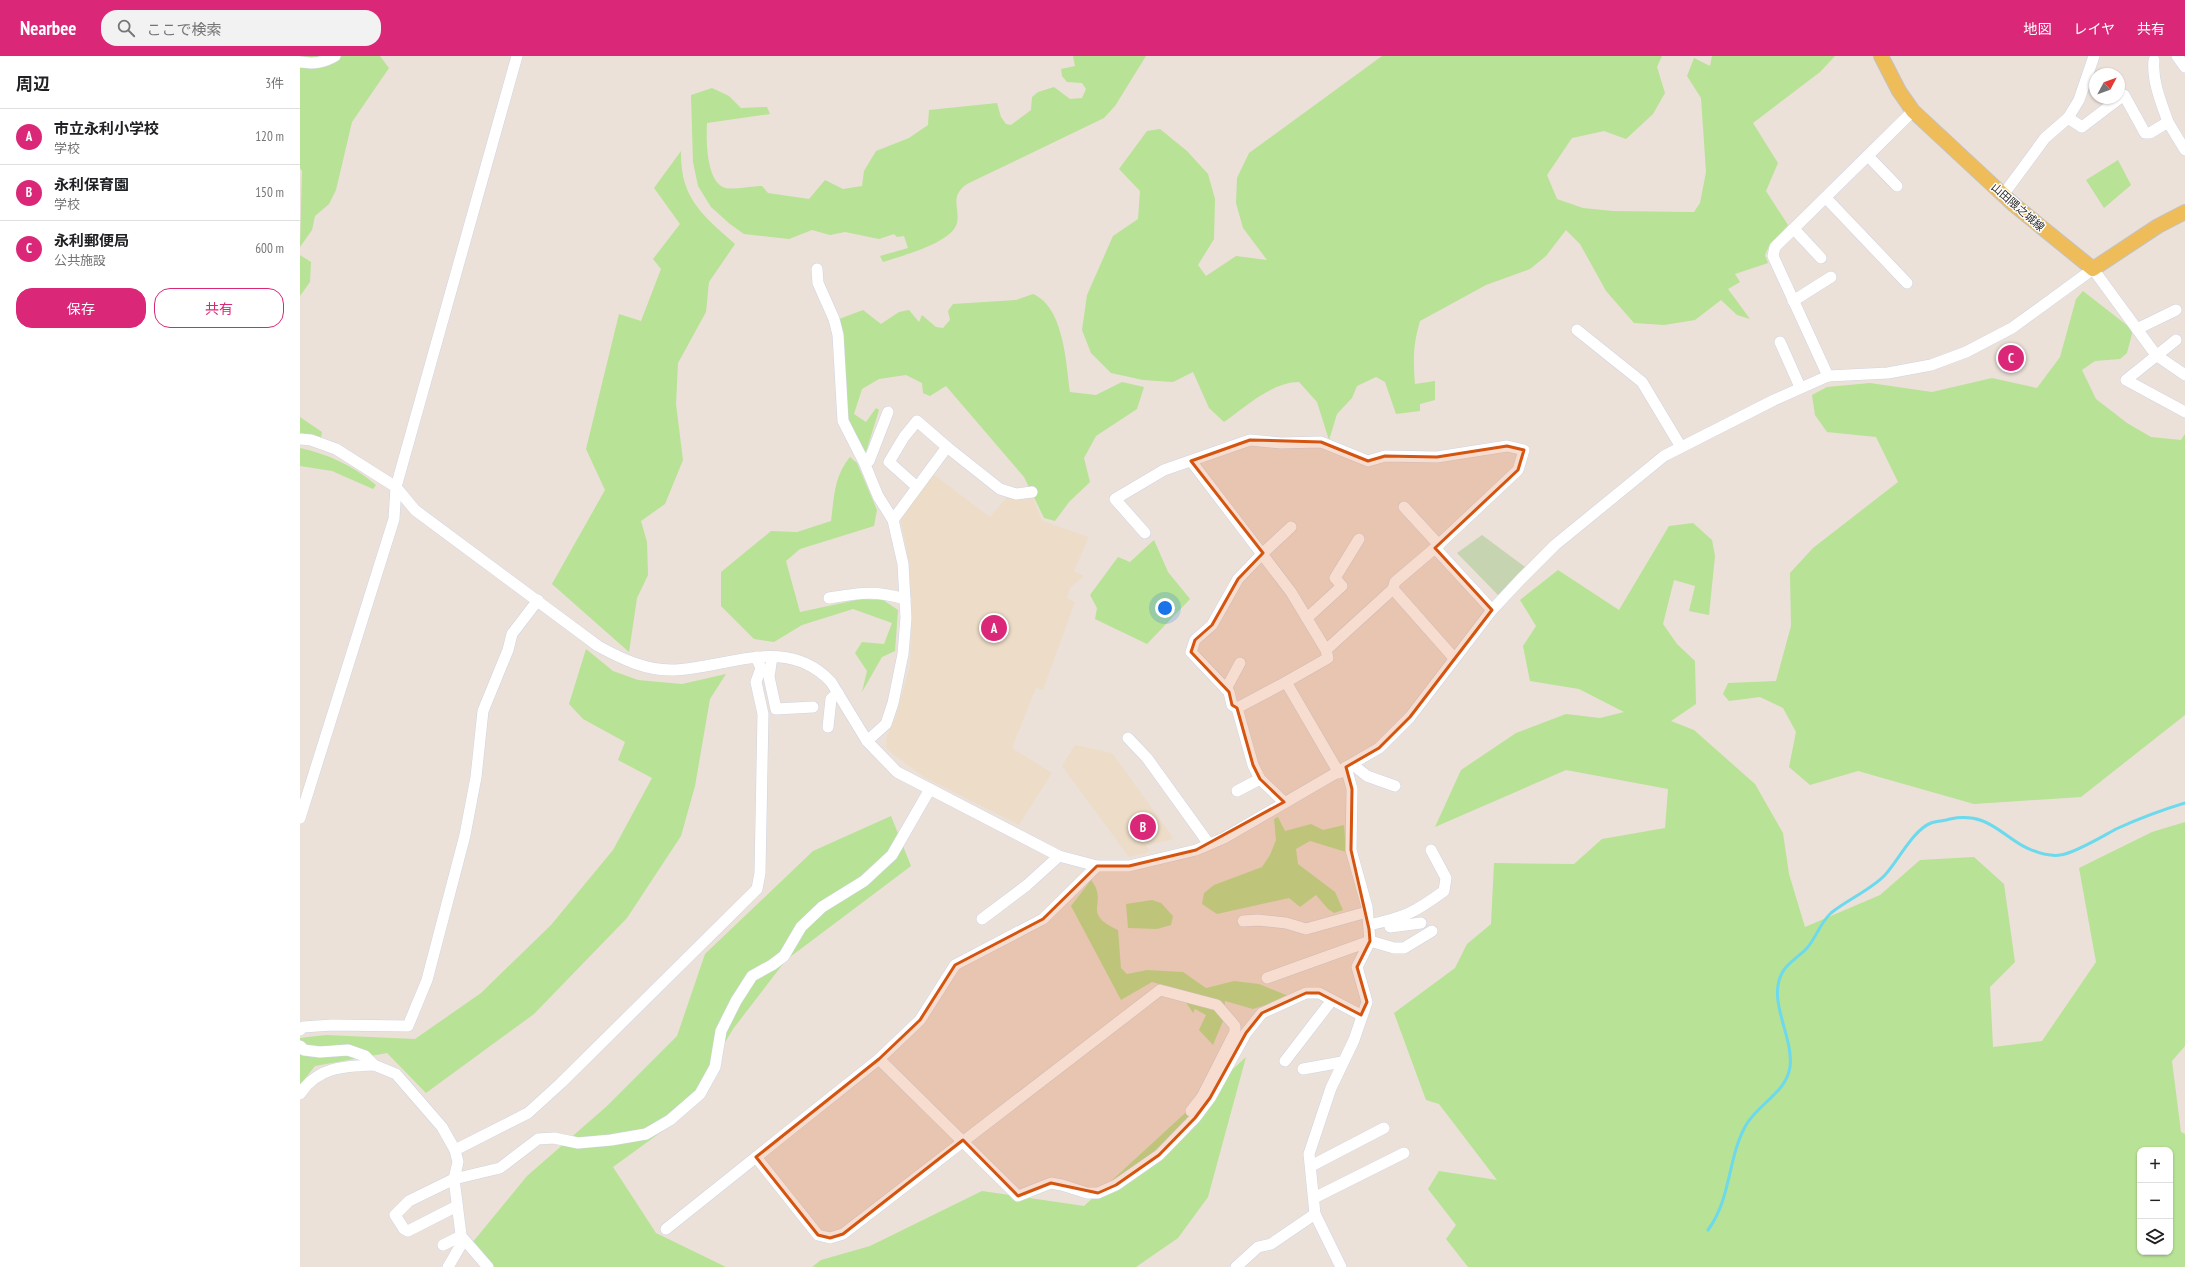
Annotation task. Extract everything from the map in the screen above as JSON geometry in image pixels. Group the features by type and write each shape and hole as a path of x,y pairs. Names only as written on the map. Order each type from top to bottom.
{"main road":[{"name":"山田隈之城線","path":"1881,56 1899,91 1913,111 2003,195 2093,269"},
{"path":"2093,269 2158,226 2185,212"}],"street":[{"path":"300,62 314,64 327,61 335,56"},
{"path":"300,818 394,519 396,487 517,56"},
{"path":"2003,195 2045,138 2068,118 2079,100 2094,56"},
{"path":"2177,56 2185,67"},
{"path":"2154,60 2153,70 2156,86 2168,122 2184,147"},
{"path":"2068,118 2082,127 2124,95 2145,132 2150,133 2168,122"},
{"path":"1828,376 1773,256 1775,247 1794,230 1913,111"},
{"path":"1868,156 1897,186"},
{"path":"1826,198 1907,283"},
{"path":"1794,230 1820,258"},
{"path":"817,269 818,283 834,319 838,335 843,421 867,461 878,496 893,520 903,564 906,618 903,654 893,703 886,724 867,741"},
{"path":"300,439 311,440 336,449 396,487 415,510 598,646 625,661 650,668 675,670 756,657 787,657 802,661 824,674 838,693 867,741 897,772 1059,856 1097,866 1129,866 1196,850 1224,838 1379,748 1410,717 1492,610 1555,545 1664,456 1800,387 1828,376 1888,372 1931,365 1966,352 2012,328 2093,269 2156,355 2185,374"},
{"path":"1793,301 1831,277"},
{"path":"2137,329 2176,310"},
{"path":"1577,330 1642,382 1681,447"},
{"path":"2176,340 2126,380 2185,412"},
{"path":"1780,342 1800,387"},
{"path":"867,461 888,412"},
{"path":"888,462 916,421 1000,489 1016,494 1032,492"},
{"path":"1145,533 1114,499 1164,470 1250,440 1281,443 1321,442 1368,461 1385,456 1436,457 1507,446 1524,450 1518,470 1437,546 1395,582 1393,589 1326,650"},
{"path":"893,520 947,447"},
{"path":"867,461 879,459 888,462 917,487"},
{"path":"1191,461 1223,505 1263,553 1307,618 1326,650 1328,658 1237,708"},
{"path":"1404,507 1492,610"},
{"path":"1284,802 1260,779 1253,765 1237,708 1232,705 1226,689 1191,652 1195,640 1212,625 1238,579 1291,527"},
{"path":"1307,618 1342,586 1335,578 1359,539"},
{"path":"1393,589 1454,658"},
{"path":"829,598 858,593 883,593 905,599"},
{"path":"300,1030 302,1028 332,1025 408,1026 427,980 465,835 476,777 483,711 508,650 512,634 538,600"},
{"path":"456,1150 528,1113 561,1084 757,889 760,873 763,714 756,682 761,668 756,657"},
{"path":"772,657 769,678 776,709 813,707"},
{"path":"1226,689 1240,663"},
{"path":"1286,682 1346,768 1352,789 1351,850 1367,912 1369,927 1370,941 1357,967 1367,1002 1361,1015 1354,1040 1342,1062 1331,1088 1309,1154 1315,1214 1341,1267"},
{"path":"828,727 831,699 838,693"},
{"path":"1128,738 1147,758 1209,844"},
{"path":"1346,768 1396,786"},
{"path":"1237,791 1260,779"},
{"path":"457,1206 408,1231 404,1229 395,1215 409,1200 454,1179 500,1168 538,1139 554,1138 578,1142 611,1140 646,1134 670,1120 700,1094 715,1067 721,1031 736,1001 752,976 772,965 784,956 801,927 822,907 864,881 892,855 930,789"},
{"path":"1369,927 1401,918 1419,910 1444,891 1446,878 1430,850"},
{"path":"982,919 1027,885 1059,856"},
{"path":"666,1229 879,1058 920,1020 955,965 1043,919 1097,866"},
{"path":"1243,921 1258,920 1286,923 1306,929 1367,912"},
{"path":"1369,927 1421,923"},
{"path":"1267,978 1370,941 1394,948 1404,948 1432,931"},
{"path":"756,1157 818,1235 830,1238 843,1234 963,1140 1160,990 1217,1005 1235,1026 1235,1032 1202,1097 1190,1111"},
{"path":"879,1058 1018,1196 1051,1183 1087,1193 1098,1193 1116,1185 1159,1155 1195,1118 1210,1098 1246,1032 1262,1013 1306,993 1319,993 1361,1015"},
{"path":"1285,1061 1332,1000"},
{"path":"300,1046 304,1050 320,1052 348,1050 365,1056 374,1065 396,1074 442,1127 456,1150 458,1162 454,1179 462,1243 448,1267"},
{"path":"1303,1069 1342,1062"},
{"path":"300,1094 307,1083 322,1073 345,1066 374,1065"},
{"path":"1311,1166 1384,1128"},
{"path":"1314,1198 1404,1153"},
{"path":"1236,1267 1258,1247 1270,1244 1315,1214"},
{"path":"443,1245 461,1236"},
{"path":"461,1236 488,1267"}],"highlighted area":[{"path":"1250,440 1321,442 1368,461 1385,456 1437,457 1507,446 1524,450 1518,470 1435,548 1492,610 1410,717 1379,748 1346,767 1352,789 1351,850 1369,929 1370,941 1357,967 1367,1002 1361,1015 1319,993 1306,993 1262,1013 1246,1033 1210,1098 1195,1118 1159,1155 1116,1185 1098,1193 1051,1183 1018,1196 963,1140 843,1234 830,1238 818,1235 756,1157 879,1059 920,1020 955,965 1043,919 1097,866 1129,866 1196,850 1284,802 1260,779 1253,765 1237,708 1232,705 1229,692 1191,652 1195,640 1212,625 1238,579 1263,553 1191,461"}],"shaded area":[{"path":"933,474 990,517 1008,496 1032,497 1043,521 1089,537 1074,571 1084,576 1070,588 1067,598 1075,602 1043,690 1036,688 1012,748 1052,773 1019,825 924,777 890,752 886,747 887,736 896,716 910,666 912,615 909,564 900,516"},
{"path":"1075,745 1112,753 1174,839 1147,845 1149,852 1129,857 1062,766"}],"green space":[{"path":"300,56 380,56 389,68 352,122 336,190 329,204 315,216 312,230 300,247 302,171 300,168"},
{"path":"1073,56 1146,56 1115,106 1104,118 967,184 958,193 956,202 958,217 957,223 953,230 946,237 925,248 883,262 880,256 908,248 904,236 897,237 894,234 879,239 845,232 830,235 812,230 789,239 744,234 711,207 698,186 693,162 691,95 712,88 729,96 741,108 767,107 770,114 707,123 708,159 714,178 719,184 725,188 762,186 768,193 809,199 825,180 843,189 862,186 864,171 876,151 909,138 928,125 929,110 997,103 1001,117 1006,124 1011,125 1031,110 1032,97 1038,92 1054,87 1070,99 1082,98 1086,89 1082,83 1067,82 1062,76 1061,69 1075,66"},
{"path":"1382,56 1662,56 1657,67 1665,93 1653,114 1626,139 1604,131 1572,138 1547,175 1557,199 1583,208 1613,211 1694,212 1700,203 1706,172 1701,98 1687,76 1694,58 1710,66 1712,56 1835,56 1820,72 1753,123 1778,163 1766,191 1788,225 1769,246 1765,255 1768,263 1735,274 1740,282 1728,289 1750,319 1737,315 1721,300 1695,320 1664,325 1634,323 1606,291 1580,244 1566,230 1546,256 1530,269 1486,285 1420,321 1414,352 1415,384 1435,381 1435,400 1420,404 1420,411 1396,414 1385,382 1376,377 1357,386 1352,398 1337,414 1329,440 1317,402 1299,382 1279,386 1259,396 1224,422 1209,408 1193,372 1173,382 1143,380 1111,373 1091,353 1082,330 1087,295 1113,236 1138,219 1140,191 1119,169 1147,131 1160,129 1187,151 1208,174 1215,199 1214,239 1198,265 1206,276 1236,256 1267,260 1243,228 1236,203 1237,178 1249,153"},
{"path":"681,151 684,181 695,204 712,224 735,244 709,282 706,312 678,363 676,404 683,460 665,504 641,521 647,542 648,575 637,598 629,652 552,584 605,490 586,449 619,314 641,321 661,269 653,259 680,224 654,188"},
{"path":"2118,160 2131,185 2104,208 2086,180"},
{"path":"300,255 311,262 310,282 300,296"},
{"path":"2083,291 2133,330 2127,353 2120,359 2095,361 2082,370 2096,399 2127,423 2151,437 2181,440 2185,434 2185,715 2081,797 1974,804 1858,771 1810,785 1789,767 1796,732 1783,708 1760,697 1729,701 1723,694 1728,683 1776,681 1791,626 1790,573 1813,548 1898,482 1876,437 1827,432 1815,415 1812,395 1827,387 1870,383 1932,392 1992,378 2037,388 2060,357 2076,299"},
{"path":"1033,294 1043,301 1051,311 1057,323 1065,352 1070,392 1096,395 1122,382 1144,387 1137,409 1096,436 1084,458 1090,482 1069,502 1055,521 1044,518 1024,477 946,386 930,396 923,393 922,383 906,375 879,379 862,389 854,414 866,422 876,408 879,410 866,452 861,449 847,421 839,319 863,310 881,324 899,312 909,310 919,322 922,315 936,327 943,328 950,320 948,311 953,304 1016,300"},
{"path":"300,417 322,432 321,438 300,434"},
{"path":"300,448 331,457 359,472 376,485 373,489 332,471 300,466"},
{"path":"850,457 857,463 877,510 874,526 800,549 786,561 800,612 861,599 883,600 898,610 895,651 882,657 862,692 867,671 855,653 862,642 884,644 892,623 853,609 802,625 774,642 754,639 721,606 721,572 771,531 797,532 831,521 834,496 838,480"},
{"path":"1693,523 1712,540 1715,556 1709,615 1689,611 1695,586 1674,580 1663,624 1677,644 1695,661 1696,704 1671,721 1694,730 1755,784 1783,833 1789,874 1805,927 1880,895 1920,860 1974,857 2004,884 2015,962 1990,987 1993,1047 2042,1041 2096,962 2079,868 2152,832 2185,822 2185,1046 2172,1061 2181,1132 2185,1134 2185,1267 1468,1267 1446,1239 1456,1225 1428,1189 1439,1171 1497,1180 1439,1104 1426,1100 1394,1013 1455,968 1467,944 1491,924 1494,863 1574,864 1602,839 1665,828 1668,789 1566,770 1435,827 1461,770 1516,733 1566,714 1600,718 1624,712 1579,689 1530,681 1523,646 1536,626 1520,600 1558,570 1619,610 1669,526"},
{"path":"1482,535 1525,567 1499,596 1457,553"},
{"path":"1154,540 1168,572 1190,599 1147,644 1095,619 1097,608 1090,595 1118,557 1130,562"},
{"path":"586,649 613,671 638,680 682,684 726,674 710,699 695,786 681,836 627,918 534,1014 426,1093 387,1053 315,1066 300,1085 300,1038 326,1035 415,1039 481,993 551,925 613,850 652,778 618,760 625,742 583,719 569,704"},
{"path":"891,816 911,866 786,960 733,1029 679,1119 613,1167 656,1233 726,1267 490,1267 472,1243 527,1176 607,1106 677,1036 705,954 813,851"},
{"path":"1278,817 1285,831 1311,824 1323,830 1344,825 1346,852 1310,841 1296,849 1298,864 1335,892 1343,910 1334,913 1328,909 1316,895 1300,907 1289,898 1217,914 1202,904 1204,893 1214,885 1262,867 1270,855 1276,840 1274,819"},
{"path":"1091,880 1098,895 1097,913 1106,924 1118,930 1121,968 1127,974 1147,970 1183,972 1206,988 1234,981 1259,984 1291,997 1253,1009 1225,1001 1223,1021 1213,1045 1199,1030 1206,1015 1195,1009 1193,1013 1177,989 1152,982 1121,1000 1071,906"},
{"path":"1152,900 1161,903 1173,916 1171,925 1157,929 1128,928 1126,904"},
{"path":"1246,1057 1208,1197 1178,1238 1136,1267 812,1267 821,1260 870,1246 982,1191 1084,1206"}],"waterway":[{"path":"1708,1230 1716,1217 1726,1191 1735,1151 1746,1125 1757,1111 1783,1084 1790,1067 1790,1055 1777,995 1778,984 1784,969 1807,948 1824,921 1831,913 1866,890 1885,875 1918,832 1924,827 1935,822 1950,819 1978,819 1989,824 2030,850 2044,854 2058,855 2066,854 2080,848 2116,829 2133,822 2185,803"}],"place":[{"name":"永利郵便局","path":"2011,358"},
{"name":"市立永利小学校","path":"994,628"},
{"name":"永利保育園","path":"1143,827"}]}
